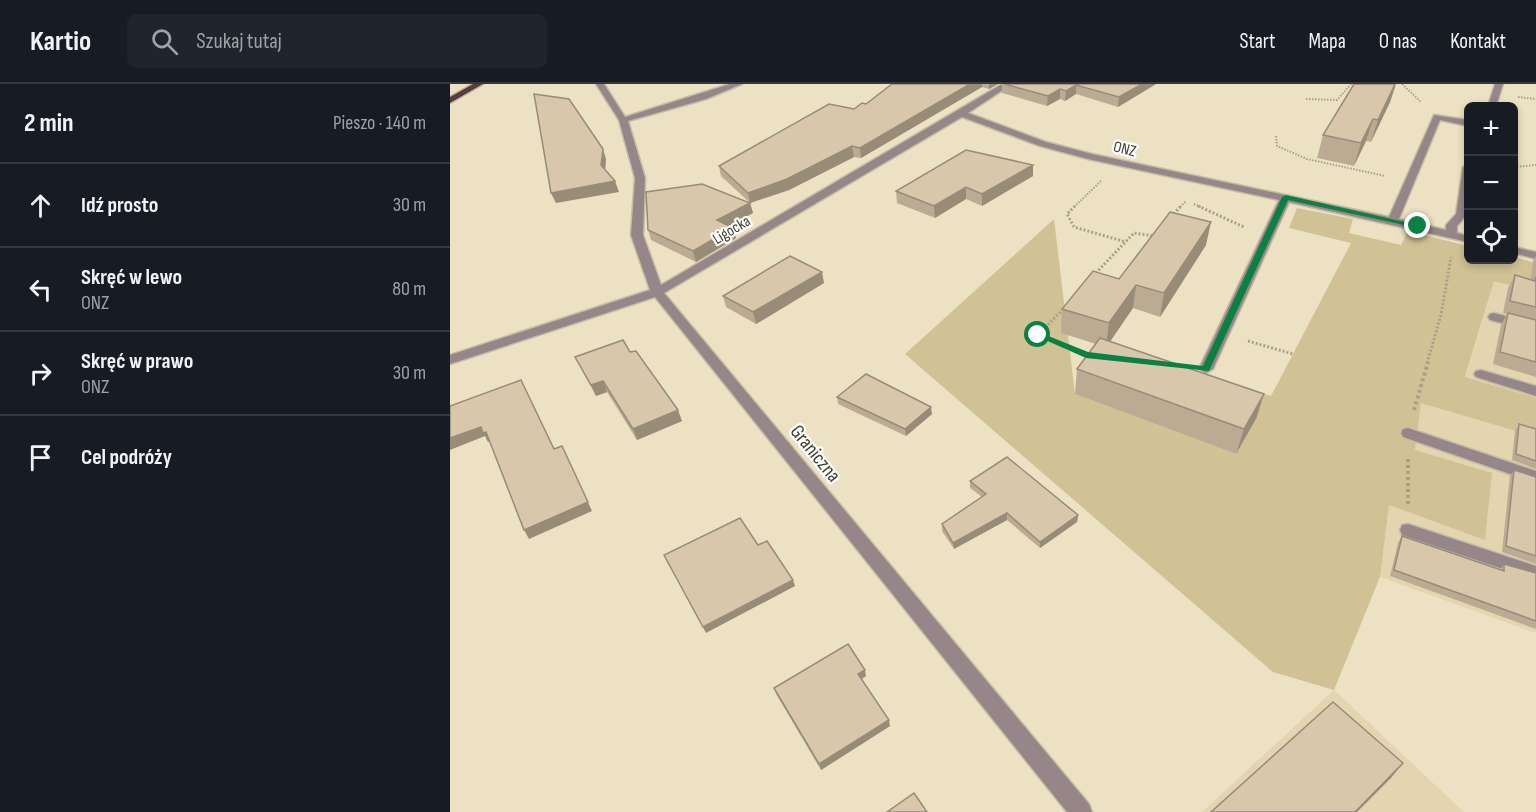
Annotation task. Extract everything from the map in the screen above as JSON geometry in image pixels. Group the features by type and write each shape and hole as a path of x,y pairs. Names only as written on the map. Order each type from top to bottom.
{"main road":[{"path":"450,100 479,84"}],"street":[{"name":"Graniczna","path":"600,84 623,120 640,178 637,235 657,292 1081,812"},
{"path":"623,120 704,97 738,84"},
{"name":"Ligocka","path":"450,360 657,292 962,114 1008,84"},
{"path":"1493,102 1498,84"},
{"name":"ONZ","path":"962,114 1043,144 1090,157 1143,170 1286,197 1464,238"},
{"path":"1393,221 1437,117 1464,122"},
{"path":"1452,235 1450,225 1461,215 1464,194"},
{"path":"1206,369 1286,197"},
{"path":"1518,251 1536,256"},
{"path":"1494,317 1536,328"},
{"path":"1481,374 1536,391"},
{"path":"1408,433 1536,477"},
{"path":"1408,530 1536,573"}],"path":[{"path":"1306,99 1337,100 1351,85 1356,86"},
{"path":"1275,136 1277,146 1307,159 1410,182"},
{"path":"1518,167 1536,165"},
{"path":"1107,175 1067,214 1074,227 1126,242"},
{"path":"1170,218 1186,201"},
{"path":"1086,284 1134,233 1154,236 1162,227"},
{"path":"1408,530 1408,433 1441,315 1452,249 1452,235"},
{"path":"1070,301 1038,335 1086,355 1098,356"},
{"path":"1223,333 1293,354"}],"shaded area":[{"path":"1297,208 1353,219 1349,233 1401,245 1408,231 1464,245 1464,264 1518,264 1518,258 1536,263 1536,292 1494,281 1465,377 1536,398 1536,437 1421,403 1415,450 1492,473 1485,540 1389,505 1380,577 1334,690 1273,672 905,354 1054,219 1075,394 1236,454 1256,420 1234,385 1271,396 1351,243 1289,228"},
{"path":"1494,281 1536,292 1536,633 1380,577 1389,505 1485,539 1415,450 1421,402 1458,403"},
{"path":"1334,690 1464,812 1202,812"}],"building":[{"path":"892,84 970,84 860,148 852,146 787,179 748,193 719,166 829,104 854,109 862,103 866,104"},
{"path":"1004,84 1142,84 1119,97 1076,85 1066,91 1060,89 1048,96"},
{"path":"1354,84 1395,84 1378,120 1373,119 1361,143 1323,135"},
{"path":"534,94 569,99 603,149 601,165 615,181 551,193"},
{"path":"966,150 1033,165 982,194 966,187 934,206 896,191"},
{"path":"702,184 750,203 717,220 733,228 693,251 648,230 646,192"},
{"path":"1170,212 1211,222 1164,293 1136,285 1109,323 1062,309 1093,271 1119,279"},
{"path":"790,256 822,272 753,312 723,296"},
{"path":"1515,275 1535,281 1536,277 1536,307 1510,301"},
{"path":"1508,313 1536,320 1536,362 1500,352"},
{"path":"1100,338 1264,394 1244,429 1077,369"},
{"path":"623,340 630,352 636,351 678,410 633,429 603,381 591,385 575,357"},
{"path":"866,374 931,407 905,429 837,397"},
{"path":"521,380 554,449 562,446 588,502 524,530 486,432 483,433 481,427 450,438 450,406"},
{"path":"1519,424 1536,429 1536,461 1516,454"},
{"path":"1007,457 1078,515 1040,542 1007,513 953,543 942,524 986,494 970,481"},
{"path":"1514,470 1536,477 1536,556 1506,546"},
{"path":"740,518 758,545 767,541 793,580 703,627 664,555"},
{"path":"1402,536 1504,571 1504,564 1536,573 1536,621 1394,570"},
{"path":"848,644 865,670 858,674 889,720 819,764 774,688"},
{"path":"1333,702 1403,763 1355,812 1211,812"},
{"path":"914,793 927,812 887,812"}],"route":[{"path":"1038,335 1086,355 1206,369 1286,197 1418,226"}]}
